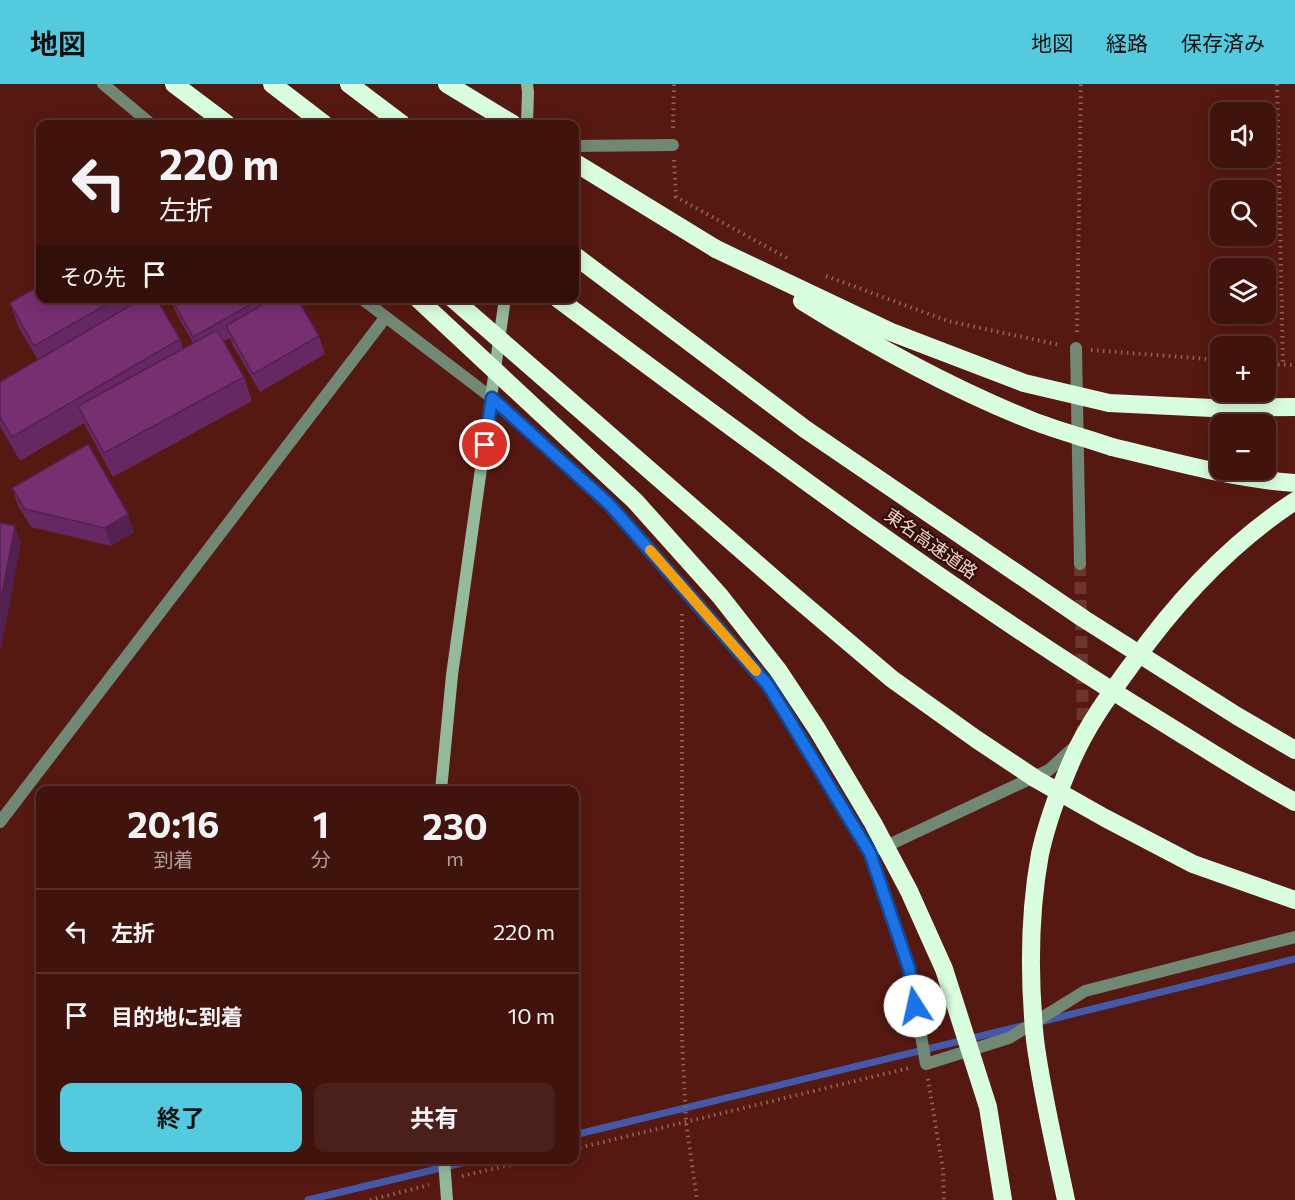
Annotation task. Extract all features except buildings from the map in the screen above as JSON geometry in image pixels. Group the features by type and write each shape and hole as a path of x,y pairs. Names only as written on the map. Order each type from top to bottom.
{"highway":[{"path":"171,84 212,120"},
{"path":"171,84 221,120"},
{"path":"272,84 319,120"},
{"path":"348,84 397,120"},
{"path":"447,84 506,120"},
{"path":"579,165 882,350 954,387 1035,422 1112,447 1200,468 1269,481 1295,483"},
{"path":"716,249 891,332 1024,383 1109,403 1212,408 1295,407"},
{"name":"東名高速道路","path":"579,259 805,429 1074,612 1237,716 1295,750"},
{"path":"422,303 635,501 720,596 778,670 817,729 909,891 944,969 988,1107 1003,1200"},
{"path":"458,303 892,679 975,739 1105,818 1193,864 1295,900"},
{"name":"東名高速道路","path":"563,303 776,461 923,565 1087,676 1295,802"},
{"path":"1066,1200 1035,1040 1031,981 1033,915 1040,854 1053,807 1073,758 1102,706 1150,637 1192,589 1242,541 1295,501"}],"street":[{"path":"103,84 147,120"},
{"path":"527,84 527,120"},
{"path":"579,146 673,145"},
{"path":"367,303 492,398 609,504 768,685 870,853 909,968 926,1064 1009,1038 1085,991 1295,937"},
{"path":"441,786 452,675 504,303"},
{"path":"0,822 385,318"},
{"path":"1076,348 1080,564"},
{"path":"870,853 1049,770 1072,749"},
{"path":"444,1164 447,1200"}],"path":[{"path":"674,84 673,145 676,197 792,260"},
{"path":"1076,348 1081,84"},
{"path":"1277,84 1283,365"},
{"path":"823,275 948,321 1076,348 1210,359"},
{"path":"1276,365 1295,365"},
{"path":"682,586 682,1037 686,1122 697,1200"},
{"path":"579,1148 926,1064 943,1170 944,1200"},
{"path":"370,1200 515,1164"}],"waterway":[{"path":"1044,1021 1295,959"},
{"path":"579,1134 1022,1026"},
{"path":"308,1200 457,1164"}],"tunnel":[{"path":"1080,564 1083,730 1080,735"}],"slow traffic":[{"path":"650,550 756,671"}],"route":[{"path":"485,445 492,398 609,504 768,685 870,853 909,968 915,1006"}]}
